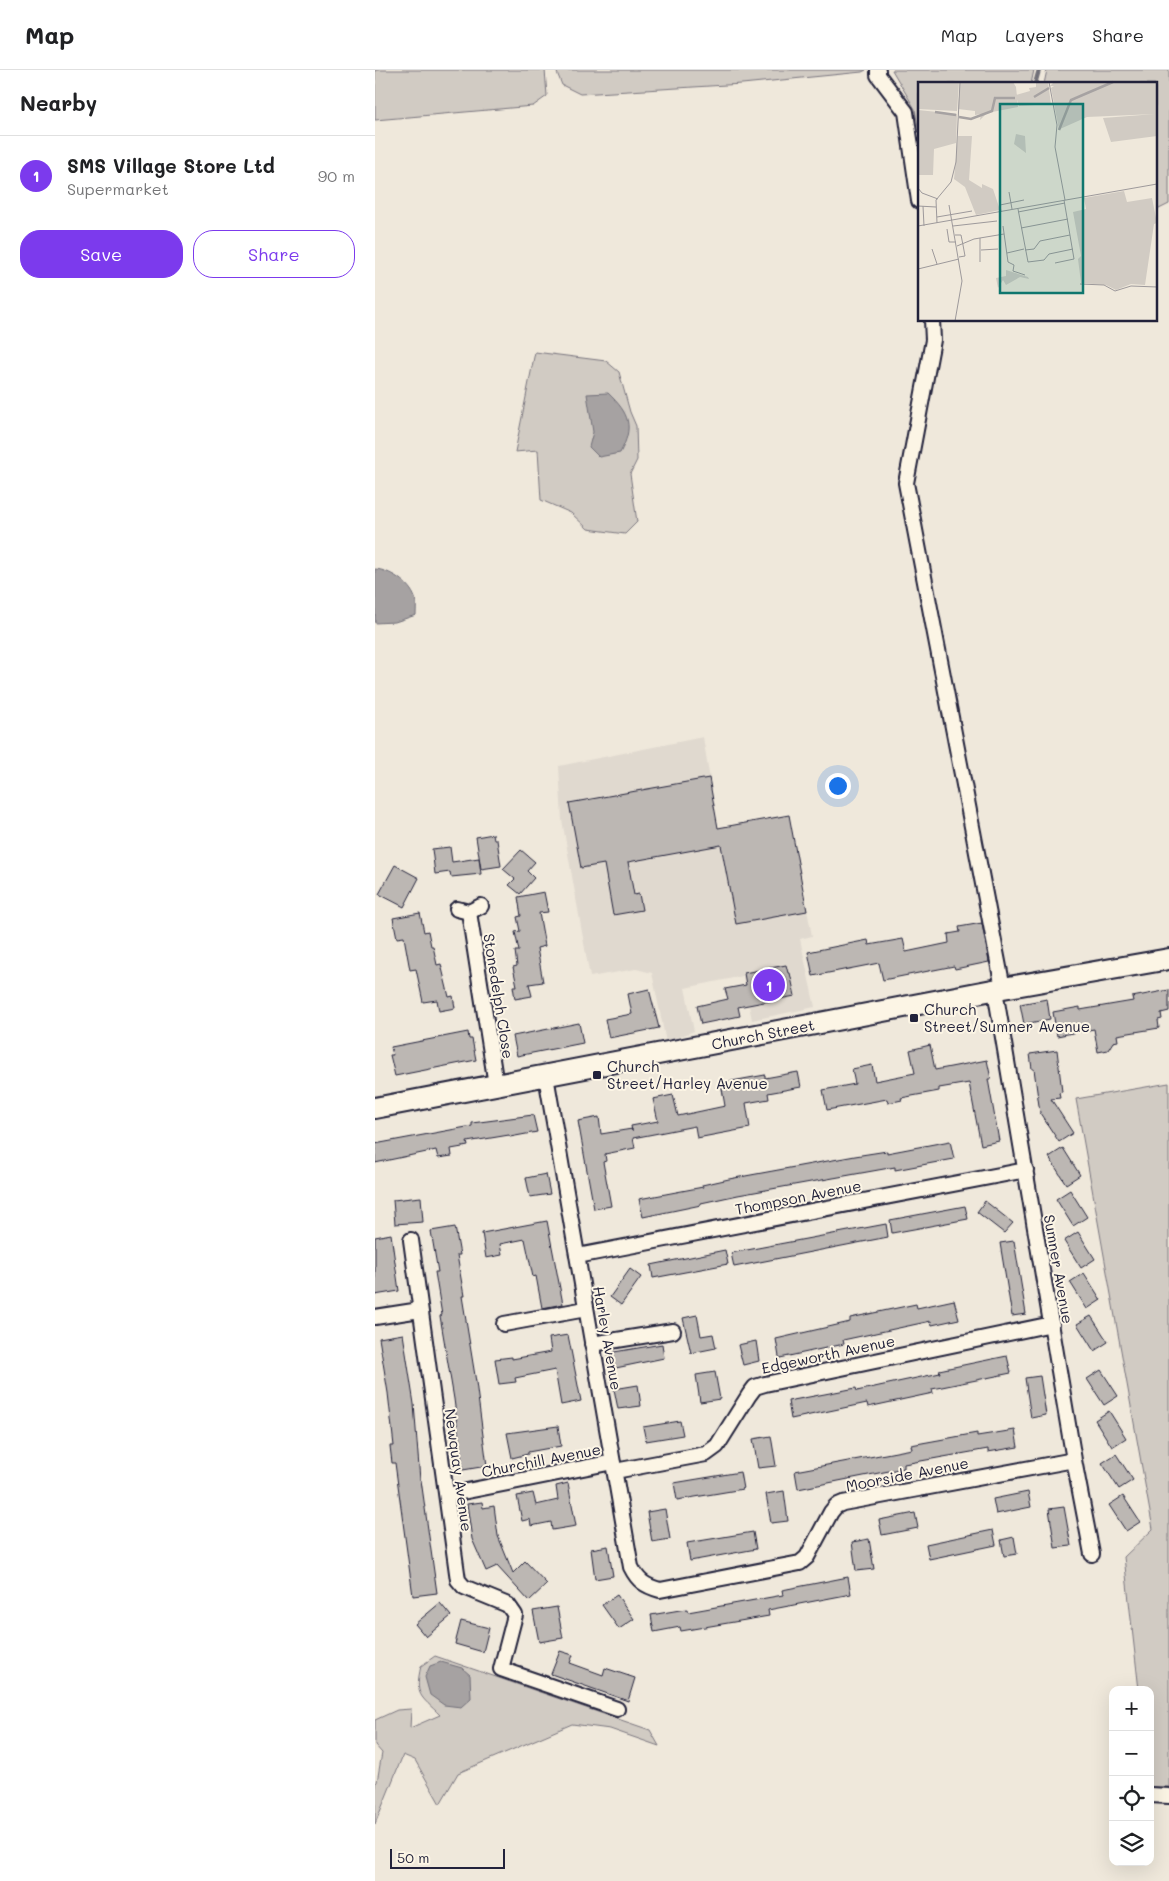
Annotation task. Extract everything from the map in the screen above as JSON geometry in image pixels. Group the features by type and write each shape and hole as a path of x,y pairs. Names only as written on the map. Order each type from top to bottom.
{"main road":[{"name":"Church Street","path":"375,1108 999,989 1169,959"}],"street":[{"path":"877,70 878,75 906,112 918,194"},
{"name":"Sumner Avenue","path":"932,321 933,340 906,483 999,989 1026,1170 1074,1460 1092,1554"},
{"name":"Stonedelph Close","path":"469,909 496,1085"},
{"name":"Harley Avenue","path":"546,1076 631,1567 637,1579 648,1587 660,1590"},
{"name":"Thompson Avenue","path":"577,1256 1026,1170"},
{"name":"Newquay Avenue","path":"411,1240 458,1580 464,1587 508,1605 515,1615 501,1669 617,1709"},
{"path":"504,1324 586,1309"},
{"path":"375,1317 420,1310"},
{"name":"Edgeworth Avenue","path":"614,1467 706,1454 717,1446 749,1395 755,1388 765,1384 1052,1324"},
{"path":"592,1344 673,1332"},
{"name":"Moorside Avenue","path":"660,1590 799,1563 807,1557 831,1512 836,1506 843,1503 1074,1460"},
{"name":"Churchill Avenue","path":"447,1495 614,1467"},
{"path":"1154,1795 1169,1796"}],"shaded area":[{"path":"375,70 545,70 547,96 533,106 375,120"},
{"path":"556,70 866,70 862,72 742,84 580,94 562,85"},
{"path":"892,70 1034,70 1031,82 918,82 918,127 915,109"},
{"path":"1047,70 1169,70 1169,204 1157,210 1157,82 1044,82"},
{"path":"535,352 606,361 619,372 630,412 636,426 637,460 630,474 637,522 625,534 588,529 571,513 541,500 538,450 515,452"},
{"path":"608,393 625,414 628,428 627,436 620,453 599,457 589,447 593,432 587,394"},
{"path":"375,569 399,578 409,587 416,600 416,615 395,622 375,623"},
{"path":"703,737 718,828 789,815 812,936 800,939 815,1007 752,1020 743,976 685,988 694,1031 666,1042 652,973 636,969 590,977 562,820 559,766"},
{"path":"1169,1083 1169,1787 1154,1787 1154,1686 1139,1686 1124,1557 1153,1529 1076,1099"},
{"path":"435,1656 650,1730 659,1746 610,1729 572,1724 458,1773 440,1804 415,1760 403,1755 375,1824 375,1784 377,1782 382,1753 375,1745 375,1720 397,1710 411,1709 410,1728 440,1715 421,1695 418,1684 421,1666"},
{"path":"441,1662 462,1668 470,1675 471,1698 461,1707 444,1705 430,1695 425,1677 430,1666"}],"building":[{"path":"709,778 718,828 789,815 807,911 736,924 721,845 628,862 634,895 639,894 642,910 613,915 604,864 581,868 569,803"},
{"path":"493,834 494,840 497,840 501,866 481,869 476,837"},
{"path":"450,847 452,862 479,858 481,874 451,877 450,872 435,874 432,849"},
{"path":"521,850 535,862 527,871 534,878 520,894 509,885 515,879 503,869"},
{"path":"395,865 419,878 404,907 379,894"},
{"path":"544,892 548,912 539,913 545,946 537,948 543,982 529,984 532,996 515,999 513,986 517,986 513,967 517,966 515,951 519,951 515,932 520,931 517,917 521,916 518,897"},
{"path":"420,913 424,932 428,931 437,965 441,964 449,997 453,996 455,1008 439,1011 437,1000 423,1002 416,969 410,970 404,937 397,938 393,918"},
{"path":"982,923 989,962 955,969 954,966 883,980 879,963 813,976 808,952 868,940 869,945 903,939 906,952 949,943 948,934 960,932 959,927"},
{"path":"786,965 788,973 790,973 795,996 738,1007 740,1016 701,1024 697,1006 728,999 725,989 746,985 744,973"},
{"path":"649,989 659,1028 609,1038 605,1019 632,1014 628,994"},
{"path":"1169,990 1169,1011 1161,1013 1162,1019 1158,1020 1159,1028 1117,1035 1118,1041 1113,1042 1108,1050 1098,1052 1094,1029 1057,1036 1053,1012 1080,1007 1080,1010 1133,1001 1132,997"},
{"path":"1047,999 1050,1019 1024,1024 1020,1004"},
{"path":"579,1023 583,1043 517,1056 513,1036"},
{"path":"468,1032 469,1039 472,1039 476,1060 395,1076 390,1055 393,1055 391,1047"},
{"path":"930,1045 935,1070 987,1060 991,1079 988,1079 999,1141 981,1145 969,1083 939,1088 939,1091 901,1098 902,1100 888,1103 887,1099 827,1110 823,1090 855,1084 852,1069 872,1065 875,1081 915,1073 910,1050"},
{"path":"1057,1050 1062,1092 1059,1093 1060,1098 1051,1099 1073,1133 1059,1142 1040,1113 1030,1054"},
{"path":"798,1072 801,1087 768,1093 769,1099 746,1103 750,1128 697,1138 695,1126 633,1138 635,1148 605,1154 606,1161 603,1162 611,1206 594,1209 578,1121 599,1117 601,1134 632,1129 631,1126 658,1121 653,1099 673,1095 678,1116 725,1106 721,1083 765,1075 765,1078"},
{"path":"533,1115 537,1132 467,1142 468,1146 451,1149 452,1156 438,1158 436,1150 375,1163 375,1144 472,1126 472,1123"},
{"path":"950,1141 954,1159 895,1170 895,1167 738,1195 643,1217 639,1199 703,1187 702,1185 729,1179"},
{"path":"1063,1148 1080,1175 1066,1184 1049,1157"},
{"path":"546,1174 550,1194 530,1197 526,1178"},
{"path":"1070,1190 1087,1217 1073,1226 1056,1199"},
{"path":"421,1197 423,1222 395,1224 393,1200"},
{"path":"985,1201 1013,1223 1004,1233 977,1212"},
{"path":"965,1206 968,1219 892,1233 890,1220"},
{"path":"547,1221 563,1304 542,1308 536,1276 533,1277 525,1239 500,1244 502,1255 486,1258 482,1233"},
{"path":"886,1224 888,1237 734,1267 731,1253"},
{"path":"455,1227 460,1255 457,1255 464,1296 462,1296 487,1466 463,1470 454,1399 440,1316 442,1315 435,1272 438,1272 431,1231"},
{"path":"1078,1232 1095,1259 1081,1268 1064,1241"},
{"path":"391,1234 399,1291 375,1295 375,1237"},
{"path":"1014,1241 1026,1314 1012,1316 1000,1243"},
{"path":"725,1250 728,1264 653,1278 651,1265"},
{"path":"630,1269 641,1277 621,1305 610,1297"},
{"path":"1084,1273 1101,1300 1087,1309 1070,1282"},
{"path":"954,1300 959,1319 932,1325 931,1321 843,1340 844,1344 779,1357 776,1339 850,1322 850,1318 916,1304 917,1308"},
{"path":"697,1315 701,1336 713,1334 716,1348 691,1353 683,1318"},
{"path":"1091,1316 1108,1342 1094,1351 1077,1324"},
{"path":"403,1334 414,1404 420,1480 437,1593 413,1596 395,1463 392,1463 390,1446 394,1446 379,1338"},
{"path":"568,1335 581,1401 561,1405 555,1370 515,1378 516,1382 499,1384 495,1359 512,1357 512,1359 551,1352 549,1338"},
{"path":"756,1341 759,1361 743,1365 738,1345"},
{"path":"662,1344 664,1358 611,1369 608,1353"},
{"path":"1007,1356 1011,1373 932,1389 933,1393 868,1407 867,1403 791,1419 788,1401 856,1388 857,1391 940,1373 939,1370"},
{"path":"1101,1370 1118,1396 1104,1405 1087,1379"},
{"path":"715,1372 720,1399 700,1402 696,1375"},
{"path":"1040,1376 1046,1415 1031,1418 1025,1378"},
{"path":"638,1385 641,1406 618,1409 614,1389"},
{"path":"1109,1411 1126,1438 1112,1447 1095,1420"},
{"path":"680,1421 683,1435 646,1441 643,1427"},
{"path":"558,1426 561,1446 528,1452 528,1454 512,1458 507,1433"},
{"path":"1015,1430 1018,1447 988,1452 988,1449 904,1464 904,1468 798,1489 795,1471 912,1449 911,1445 977,1433 977,1436"},
{"path":"771,1436 776,1466 758,1468 753,1439"},
{"path":"1116,1454 1133,1480 1119,1489 1102,1463"},
{"path":"740,1472 743,1489 677,1500 674,1483"},
{"path":"568,1483 576,1526 552,1530 551,1522 531,1526 530,1519 522,1521 517,1496 533,1493 536,1505 558,1500 556,1486"},
{"path":"784,1491 788,1521 771,1523 766,1494"},
{"path":"1028,1492 1031,1507 996,1514 993,1499"},
{"path":"1123,1496 1140,1522 1126,1531 1109,1505"},
{"path":"482,1502 483,1508 494,1506 498,1536 513,1573 525,1561 547,1584 529,1601 497,1566 486,1571 472,1539 467,1504"},
{"path":"1064,1507 1071,1546 1055,1548 1049,1509"},
{"path":"665,1509 670,1539 652,1542 647,1512"},
{"path":"915,1513 918,1528 882,1535 879,1520"},
{"path":"993,1530 996,1545 929,1559 926,1544"},
{"path":"753,1532 756,1549 690,1561 687,1543"},
{"path":"1014,1537 1017,1554 1004,1556 1001,1540"},
{"path":"869,1539 874,1569 856,1571 852,1542"},
{"path":"608,1546 613,1576 595,1579 591,1549"},
{"path":"848,1577 851,1594 768,1610 769,1616 681,1631 680,1627 654,1632 651,1615 687,1609 688,1612 783,1595 782,1590"},
{"path":"617,1595 634,1619 619,1629 602,1605"},
{"path":"440,1603 451,1616 426,1637 415,1624"},
{"path":"557,1607 563,1638 539,1642 533,1611"},
{"path":"461,1621 489,1628 483,1652 455,1644"},
{"path":"560,1651 573,1655 570,1663 603,1675 605,1668 635,1678 628,1701 551,1674"}],"waterway":[{"path":"1036,82 1039,70"}],"place":[{"name":"SMS Village Store Ltd","path":"769,985"},
{"name":"Church Street/Sumner Avenue","path":"914,1018"},
{"name":"Church Street/Harley Avenue","path":"597,1075"}]}
